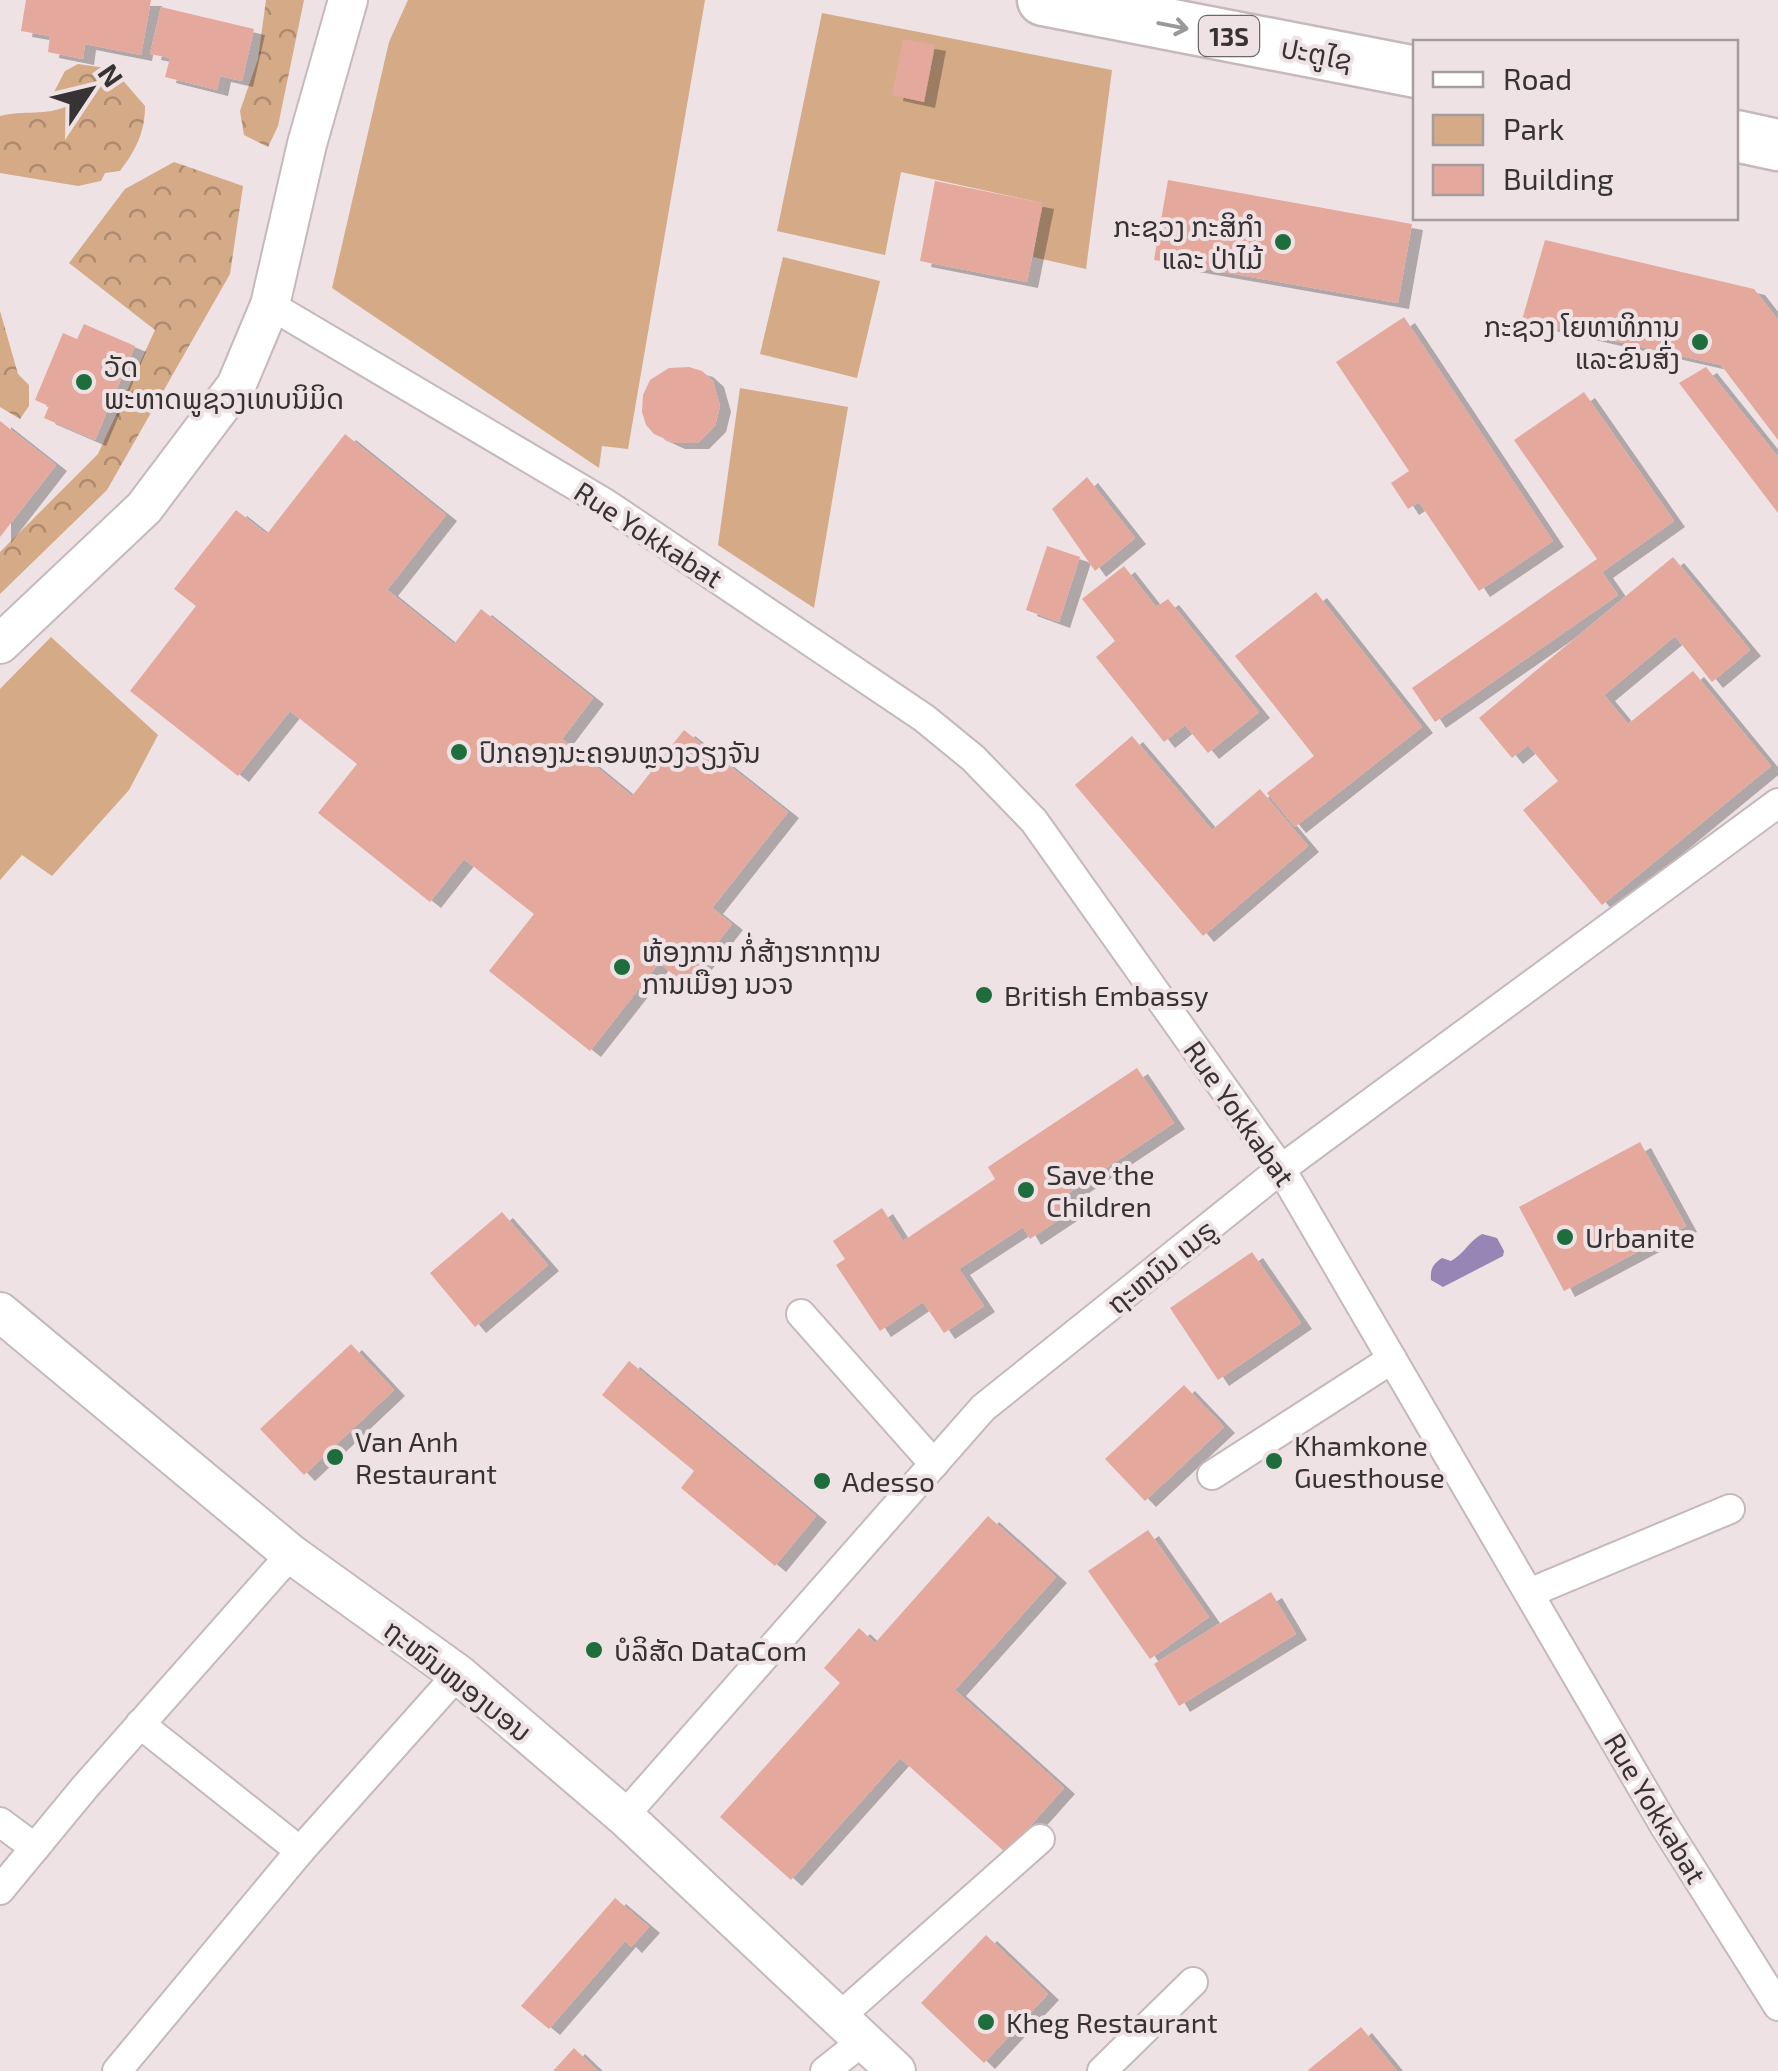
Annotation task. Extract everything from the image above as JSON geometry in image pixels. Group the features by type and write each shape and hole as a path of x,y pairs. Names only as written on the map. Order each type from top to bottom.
{"highway":[{"name":"ປະຕູໄຊ","path":"1042,0 1413,71"},
{"path":"1738,136 1778,144"}],"street":[{"path":"0,644 144,508 236,386 270,305 303,160 348,0"},
{"name":"Rue Yokkabat","path":"270,305 605,502 924,718 973,758 1034,821 1281,1169 1664,1825 1778,2006"},
{"name":"ຖະຫນົນ ເນຣູ","path":"624,1816 983,1408 1281,1169 1778,804"},
{"name":"ຖະໜົນໜອງບອນ","path":"0,1312 292,1554 458,1674 624,1816 896,2071"},
{"path":"801,1314 934,1464"},
{"path":"1212,1475 1392,1359"},
{"path":"1529,1592 1730,1509"},
{"path":"0,1890 140,1724 292,1554"},
{"path":"118,2071 300,1852 458,1674"},
{"path":"140,1724 300,1852"},
{"path":"0,1822 35,1848"},
{"path":"825,2071 851,2030 1040,1839"},
{"path":"1102,2071 1193,1982"}],"green space":[{"path":"266,0 304,0 278,126 268,147 244,135 240,111 258,59"},
{"path":"408,0 705,0 628,449 602,446 599,468 332,288 389,42"},
{"path":"822,13 1112,70 1086,269 1033,257 1042,203 901,172 885,255 777,231"},
{"path":"78,64 113,69 145,106 141,132 126,163 120,171 105,173 101,181 78,186 0,173 0,116 67,106 54,92 65,71"},
{"path":"174,162 243,186 230,274 107,490 0,594 0,552 98,454 155,330 69,263 125,189"},
{"path":"783,257 880,281 857,378 760,354"},
{"path":"0,311 18,374 29,385 29,406 20,419 0,407"},
{"path":"740,388 848,407 814,608 718,545"},
{"path":"51,637 158,735 129,790 52,876 22,855 0,880 0,689"}],"shaded area":[{"path":"1482,1234 1497,1238 1503,1256 1443,1287 1431,1280 1436,1262 1442,1258 1451,1261"}],"building":[{"path":"26,0 151,0 141,55 85,44 83,59 48,52 50,36 21,31"},
{"path":"161,7 254,29 242,81 220,76 217,90 165,77 170,58 150,54"},
{"path":"903,39 935,45 924,102 892,95"},
{"name":"ກະຊວງ ກະສິກຳ ແລະ ປ່າໄມ້","path":"1168,180 1412,224 1398,303 1154,260"},
{"path":"935,181 1043,203 1027,282 920,261"},
{"name":"ກະຊວງ ໂຍທາທິການ ແລະຂົນສົ່ງ","path":"1545,240 1754,289 1778,320 1778,440 1721,365 1522,320"},
{"path":"1404,317 1553,541 1479,591 1419,502 1408,509 1391,483 1409,471 1336,362"},
{"path":"84,324 135,346 95,440 44,418 49,406 35,400 63,333 77,339"},
{"path":"1706,367 1778,457 1778,513 1679,383"},
{"path":"669,368 702,371 713,381 720,406 715,426 698,443 674,443 654,434 646,425 643,395 650,380"},
{"path":"1584,392 1674,521 1602,572 1618,595 1435,722 1412,688 1597,559 1514,440"},
{"path":"0,421 56,465 0,537"},
{"name":"ປົກຄອງນະຄອນຫຼວງວຽງຈັນ","path":"345,434 446,515 387,590 454,644 481,609 593,698 562,739 632,796 684,730 788,812 712,908 732,924 685,984 659,963 590,1051 489,971 534,914 464,859 430,902 318,813 357,764 290,711 238,776 130,691 196,606 174,589 236,510 267,534"},
{"path":"1087,477 1135,538 1095,571 1052,509"},
{"path":"1047,546 1080,557 1059,622 1026,610"},
{"path":"1673,557 1750,650 1712,682 1675,636 1604,695 1628,724 1693,671 1771,766 1602,905 1523,810 1558,781 1528,745 1512,758 1479,718"},
{"path":"1124,566 1156,607 1168,599 1259,712 1208,753 1185,725 1164,742 1096,657 1115,641 1082,599"},
{"path":"1316,592 1422,727 1295,827 1267,793 1314,756 1235,656"},
{"path":"1132,736 1212,830 1260,789 1308,846 1203,936 1075,785"},
{"name":"Save the Children","path":"1137,1068 1174,1123 1057,1201 1066,1215 1030,1239 1023,1227 959,1269 984,1306 944,1333 923,1302 880,1331 836,1265 845,1259 833,1241 882,1208 903,1241 995,1179 988,1167"},
{"path":"1640,1142 1686,1226 1564,1291 1519,1207"},
{"path":"502,1212 548,1265 475,1327 430,1273"},
{"path":"1252,1252 1301,1323 1218,1380 1170,1308"},
{"path":"351,1344 394,1390 304,1475 260,1429"},
{"path":"629,1361 816,1516 775,1566 681,1488 694,1471 602,1395"},
{"path":"1184,1385 1224,1427 1145,1501 1105,1459"},
{"path":"988,1516 1056,1577 955,1690 1064,1788 1006,1853 900,1758 791,1880 720,1817 840,1683 824,1668 859,1628 875,1643"},
{"path":"1148,1530 1209,1617 1150,1659 1088,1571"},
{"path":"1271,1592 1296,1634 1179,1706 1154,1664"},
{"path":"615,1898 649,1927 631,1947 625,1941 549,2029 521,2006"},
{"path":"986,1935 1048,1994 984,2063 921,2003"},
{"path":"1361,2027 1397,2071 1307,2071"},
{"path":"574,2048 598,2071 553,2071"}],"place":[{"name":"ກະຊວງ ກະສິກຳ ແລະ ປ່າໄມ້","path":"1283,242"},
{"name":"ກະຊວງ ໂຍທາທິການ ແລະຂົນສົ່ງ","path":"1700,342"},
{"name":"ວັດ ພະທາດພູຊວງເທບນິມິດ","path":"84,382"},
{"name":"ປົກຄອງນະຄອນຫຼວງວຽງຈັນ","path":"459,752"},
{"name":"ຫ້ອງການ ກໍ່ສ້າງຮາກຖານ ການເມືອງ ນວຈ","path":"622,967"},
{"name":"British Embassy","path":"984,995"},
{"name":"Save the Children","path":"1026,1190"},
{"name":"Urbanite","path":"1565,1237"},
{"name":"Van Anh Restaurant","path":"335,1457"},
{"name":"Khamkone Guesthouse","path":"1274,1461"},
{"name":"Adesso","path":"822,1481"},
{"name":"ບໍລິສັດ DataCom","path":"594,1650"},
{"name":"Kheg Restaurant","path":"986,2022"}]}
